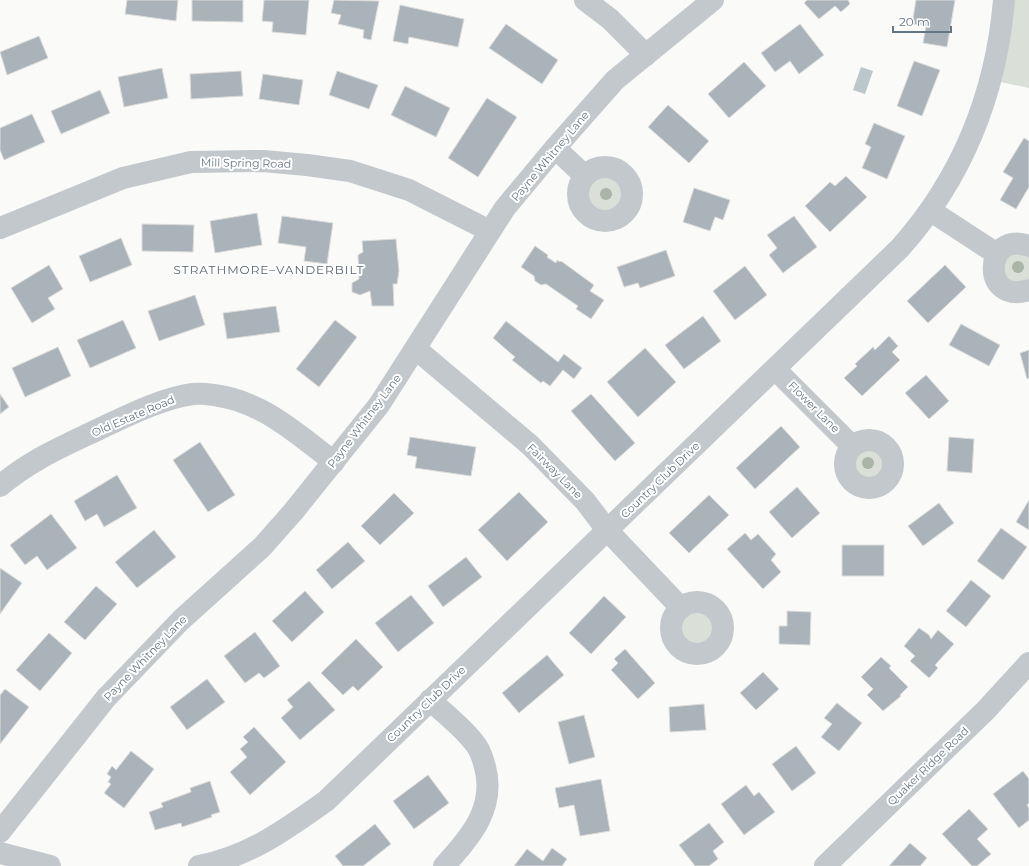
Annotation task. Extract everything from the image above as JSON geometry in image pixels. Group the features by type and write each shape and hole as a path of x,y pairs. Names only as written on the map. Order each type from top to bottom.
{"street":[{"path":"585,0 610,19 646,56"},
{"name":"Payne Whitney Lane","path":"0,832 106,698 180,620 262,547 334,462 379,405 505,208 555,148 615,80 713,0"},
{"name":"Country Club Drive","path":"199,866 210,864 253,849 277,836 326,800 900,248 931,211 956,170 976,125 991,80 1004,0"},
{"path":"555,148 585,176"},
{"name":"Mill Spring Road","path":"0,228 123,178 191,162 263,161 350,171 409,190 490,231"},
{"path":"931,211 997,254"},
{"path":"1029,246 1022,244 1008,245 997,254 993,270 999,285 1013,292 1029,290"},
{"name":"Fairway Lane","path":"416,349 530,445 585,501 607,530 681,608"},
{"name":"Flower Lane","path":"775,369 852,446"},
{"name":"Old Estate Road","path":"0,486 24,467 44,455 125,417 167,401 194,394 221,396 247,403 284,423 334,462"},
{"name":"Quaker Ridge Road","path":"825,866 986,710 1029,663"},
{"path":"430,700 468,734 476,744 482,756 487,776 488,790 482,816 466,842 444,866"},
{"path":"0,853 50,866"}],"shaded area":[{"path":"1004,0 1029,0 1029,88 991,80"},
{"path":"861,67 873,71 865,94 853,90"},
{"path":"606,167 616,169 625,175 631,184 633,194 631,204 625,213 616,219 606,221 596,219 587,213 581,204 579,194 581,184 587,175 596,169"},
{"path":"1029,246 1029,290 1021,292 993,262"},
{"path":"864,440 874,440 883,444 889,450 892,455 892,473 883,484 874,488 864,488 855,484 849,478 845,469 845,459 849,450 855,444"},
{"path":"697,602 711,606 719,614 723,628 719,642 711,650 697,654 683,650 675,642 671,628 675,614 683,606"}],"building":[{"path":"127,0 178,0 176,21 125,14"},
{"path":"192,0 243,0 243,22 192,21"},
{"path":"264,0 309,0 306,35 272,32 273,22 262,21"},
{"path":"334,0 379,1 371,40 363,38 364,30 338,24 341,15 331,13"},
{"path":"807,0 848,0 850,4 841,12 835,6 819,19 804,3"},
{"path":"916,0 955,0 947,47 923,43 926,26 912,24"},
{"path":"400,5 464,19 458,47 409,37 408,44 393,41"},
{"path":"506,24 558,60 542,84 489,48"},
{"path":"800,24 824,55 799,74 790,61 775,72 761,53"},
{"path":"39,36 48,58 7,75 0,52"},
{"path":"914,61 940,70 922,116 897,106"},
{"path":"744,62 766,86 729,118 708,94"},
{"path":"162,68 168,98 124,107 118,77"},
{"path":"241,71 243,96 191,99 190,74"},
{"path":"337,71 378,85 369,109 329,95"},
{"path":"263,74 303,80 299,105 259,99"},
{"path":"405,86 450,108 436,137 391,115"},
{"path":"100,90 110,113 61,134 51,111"},
{"path":"487,98 517,117 478,177 448,158"},
{"path":"668,105 709,141 689,163 648,127"},
{"path":"32,114 45,142 4,160 0,150 0,128"},
{"path":"874,123 905,136 887,179 862,168 871,147 865,144"},
{"path":"1024,138 1029,141 1029,187 1016,209 1000,200 1013,178 1003,172"},
{"path":"846,176 867,197 830,232 805,206 830,182 835,186"},
{"path":"694,188 730,200 723,220 715,217 710,231 683,222"},
{"path":"257,213 262,245 215,253 210,221"},
{"path":"282,216 333,223 327,264 304,261 306,247 278,243"},
{"path":"794,216 817,247 783,273 769,255 777,248 767,235"},
{"path":"142,224 194,225 193,252 142,251"},
{"path":"121,238 132,265 90,282 79,256"},
{"path":"396,239 399,271 397,284 393,284 394,306 372,306 370,291 360,295 352,292 352,283 359,279 358,255 363,252 362,241"},
{"path":"535,246 556,263 557,260 560,262 561,261 594,285 590,291 604,300 591,319 576,309 578,306 546,284 541,285 535,281 534,276 521,267"},
{"path":"666,250 675,276 640,288 638,283 624,287 617,267"},
{"path":"49,265 63,289 48,298 55,309 32,323 11,288"},
{"path":"945,265 966,287 928,323 907,301"},
{"path":"745,266 767,295 735,320 713,291"},
{"path":"195,295 205,325 159,341 148,311"},
{"path":"276,306 280,332 227,339 223,313"},
{"path":"703,316 721,341 684,369 665,345"},
{"path":"123,320 136,348 90,368 77,340"},
{"path":"335,320 357,337 319,387 296,369"},
{"path":"506,321 558,362 564,354 582,368 574,379 563,370 550,386 543,381 541,383 512,360 515,357 493,338"},
{"path":"961,324 1000,345 989,366 949,345"},
{"path":"889,336 898,346 892,352 900,360 862,396 844,378 857,366 855,364 873,347 875,350"},
{"path":"58,347 71,376 25,397 12,368"},
{"path":"645,348 676,382 638,417 607,382"},
{"path":"1029,350 1029,378 1027,379 1020,353"},
{"path":"926,375 949,401 929,419 905,393"},
{"path":"0,394 9,407 0,414"},
{"path":"591,394 635,443 615,461 571,411"},
{"path":"781,426 800,447 755,489 736,468"},
{"path":"410,437 476,447 471,476 415,468 417,457 407,455"},
{"path":"949,437 974,439 972,473 947,471"},
{"path":"200,442 235,495 208,512 173,460"},
{"path":"117,475 137,508 104,527 97,514 85,521 74,501"},
{"path":"797,487 820,513 792,538 769,512"},
{"path":"519,492 548,522 507,561 478,530"},
{"path":"394,493 414,513 380,545 361,526"},
{"path":"709,495 729,515 689,553 669,533"},
{"path":"1029,500 1029,530 1016,522"},
{"path":"939,503 954,523 923,546 908,526"},
{"path":"51,514 77,548 47,570 37,556 25,565 10,545"},
{"path":"1001,528 1027,547 1003,580 977,561"},
{"path":"154,530 176,557 137,588 115,562"},
{"path":"745,533 751,540 758,534 776,554 771,560 781,572 763,589 727,549"},
{"path":"348,542 365,561 332,589 316,570"},
{"path":"842,545 884,545 884,576 842,576"},
{"path":"466,557 482,577 443,607 428,586"},
{"path":"0,568 22,583 0,614"},
{"path":"971,580 991,596 966,627 946,611"},
{"path":"96,586 117,604 85,640 64,622"},
{"path":"305,591 324,612 292,642 272,621"},
{"path":"411,595 434,623 398,652 375,623"},
{"path":"604,596 626,617 591,654 569,633"},
{"path":"787,611 811,612 810,645 779,644 779,626 787,626"},
{"path":"919,628 929,635 931,639 938,630 954,644 935,665 938,668 929,678 910,661 915,656 904,646"},
{"path":"255,632 280,666 264,678 259,673 245,683 224,656"},
{"path":"49,633 72,653 40,691 16,670"},
{"path":"356,639 383,667 358,691 353,686 343,695 321,673"},
{"path":"625,649 655,683 638,699 611,670 618,663 614,659"},
{"path":"547,655 564,675 519,713 502,693"},
{"path":"881,657 891,666 889,668 908,687 900,695 901,696 883,711 867,695 873,689 861,677"},
{"path":"763,672 779,689 756,710 740,693"},
{"path":"207,679 225,702 187,730 170,707"},
{"path":"309,681 335,710 300,740 281,718 293,707 287,700"},
{"path":"5,689 29,707 0,744 0,695"},
{"path":"837,703 862,723 839,751 821,737 832,724 824,718"},
{"path":"704,704 706,730 670,732 669,707"},
{"path":"584,715 595,757 569,764 558,722"},
{"path":"254,727 286,762 250,795 230,772 247,757 240,749 248,742 243,737"},
{"path":"796,746 816,773 792,791 772,764"},
{"path":"131,751 154,769 124,808 104,793 111,784 108,782 111,777 107,774 112,766 116,770"},
{"path":"1023,771 1029,779 1029,803 1027,805 1029,808 1029,820 1019,828 993,794"},
{"path":"428,775 449,803 414,829 393,801"},
{"path":"601,779 610,831 580,836 574,805 559,808 555,788"},
{"path":"210,781 220,812 211,815 212,817 182,827 181,823 155,830 149,812 163,807 161,803 191,792 190,788"},
{"path":"746,785 754,796 759,792 775,812 744,835 721,804"},
{"path":"969,809 988,829 977,839 991,854 977,866 972,866 942,834"},
{"path":"709,823 724,842 713,851 718,859 709,866 695,866 679,845"},
{"path":"375,824 391,844 363,866 343,866 335,856"},
{"path":"910,843 927,858 920,866 889,866"},
{"path":"552,848 567,859 562,866 514,866 527,849 543,861"}],"district":[{"name":"STRATHMORE–VANDERBILT","path":"269,269"}]}
